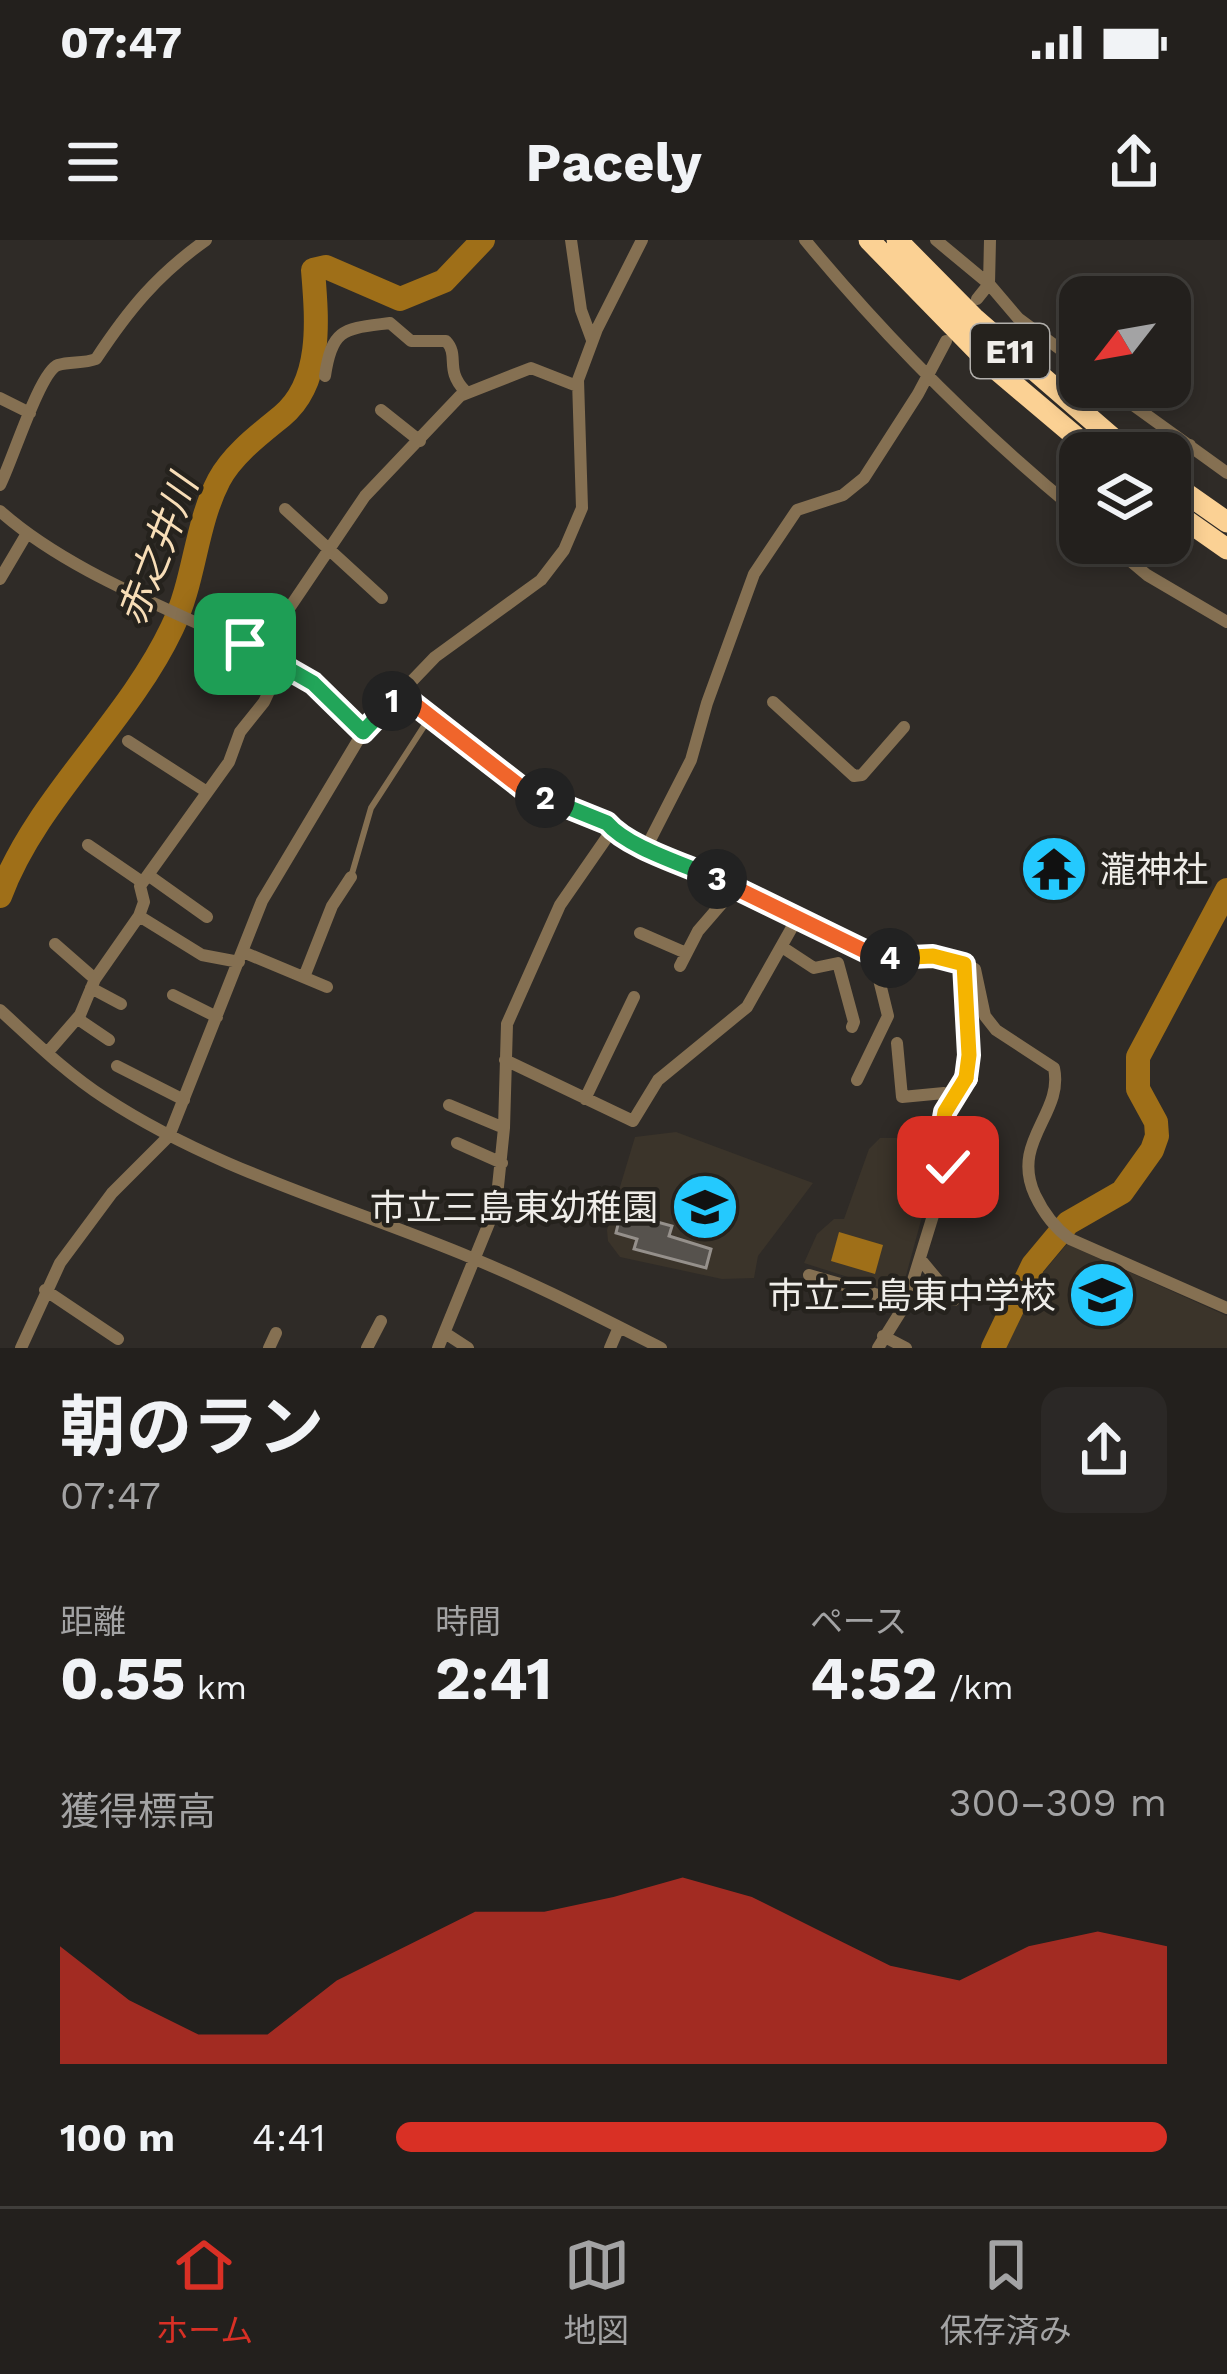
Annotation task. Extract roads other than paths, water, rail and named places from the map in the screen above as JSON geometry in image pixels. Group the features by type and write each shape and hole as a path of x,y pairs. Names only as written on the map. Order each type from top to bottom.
{"highway":[{"name":"E11","path":"869,240 992,366 1070,432"},
{"name":"E11","path":"897,240 990,332 1106,432"},
{"path":"1191,497 1227,522"},
{"path":"1191,524 1227,549"}],"street":[{"path":"0,485 39,382 52,367 96,359 137,299 166,268 206,240"},
{"path":"571,240 581,310 592,341"},
{"path":"21,1348 60,1262 112,1193 170,1136 262,901 363,732 435,657 541,580 564,550 582,508 577,386 592,341 642,240"},
{"path":"805,240 928,374 1059,497"},
{"path":"936,240 988,284 1018,318 1059,348"},
{"path":"977,299 988,284 990,240"},
{"path":"325,376 333,340 347,328 390,323 411,341 446,341 451,346 454,380 465,392"},
{"path":"646,848 691,760 754,574 797,510 843,495 864,478 946,341"},
{"path":"259,653 364,496 465,392 531,368 577,386"},
{"path":"0,398 31,413"},
{"path":"1138,408 1172,432"},
{"path":"381,410 420,441"},
{"path":"1191,446 1227,473"},
{"path":"285,509 382,598"},
{"path":"0,511 26,535 91,573 190,617 313,683 363,732"},
{"path":"0,579 26,535"},
{"path":"1134,564 1227,622"},
{"path":"47,1054 78,1019 93,984 139,916 145,879 229,762 240,732 264,702 281,666"},
{"path":"400,693 522,788 607,823 646,848 799,915 873,955 933,956 964,964 979,974 978,995 996,1030 1054,1068 1057,1082 1026,1169 1037,1199 1060,1231 1227,1308"},
{"path":"773,702 854,776 862,775 904,727"},
{"path":"128,740 207,793"},
{"path":"438,1348 496,1206 507,1024 560,905 612,830"},
{"path":"88,844 207,917"},
{"path":"304,977 332,907 351,877"},
{"path":"640,933 683,960 698,931 736,886"},
{"path":"506,1060 633,1121 658,1080 737,1018 799,915"},
{"path":"139,916 202,955 241,957 327,987"},
{"path":"55,944 93,984 121,1004"},
{"path":"782,947 814,968 838,964 854,1022 851,1027"},
{"path":"857,1080 887,1016 873,955"},
{"path":"906,1348 881,1342 906,1304 948,1167 942,1129 945,1112 968,1072 964,964"},
{"path":"173,995 218,1017"},
{"path":"585,1099 634,998"},
{"path":"0,1010 102,1096 170,1136 244,1172 473,1258 662,1348"},
{"path":"78,1019 110,1040"},
{"path":"897,1042 902,1097 944,1093 955,1099"},
{"path":"117,1066 184,1100"},
{"path":"449,1105 504,1128"},
{"path":"457,1143 502,1162"},
{"path":"921,1260 954,1300"},
{"path":"809,1275 906,1304"},
{"path":"45,1291 118,1340"},
{"path":"367,1348 381,1321"},
{"path":"610,1348 620,1327"},
{"path":"269,1348 276,1333"},
{"path":"445,1333 469,1348"}],"lane":[{"path":"351,877 371,808 430,717"}],"waterway":[{"name":"赤之井川","path":"0,896 36,827 131,696 172,628 219,480 305,386 314,349 313,270 326,267 400,299 444,281 483,240"},
{"path":"993,1348 1033,1265 1068,1223 1122,1192 1152,1150 1156,1122 1138,1089 1138,1057 1227,890"}],"place":[{"name":"瀧神社","path":"1054,869"},
{"name":"市立三島東幼稚園","path":"705,1207"},
{"name":"市立三島東中学校","path":"1102,1295"}]}
